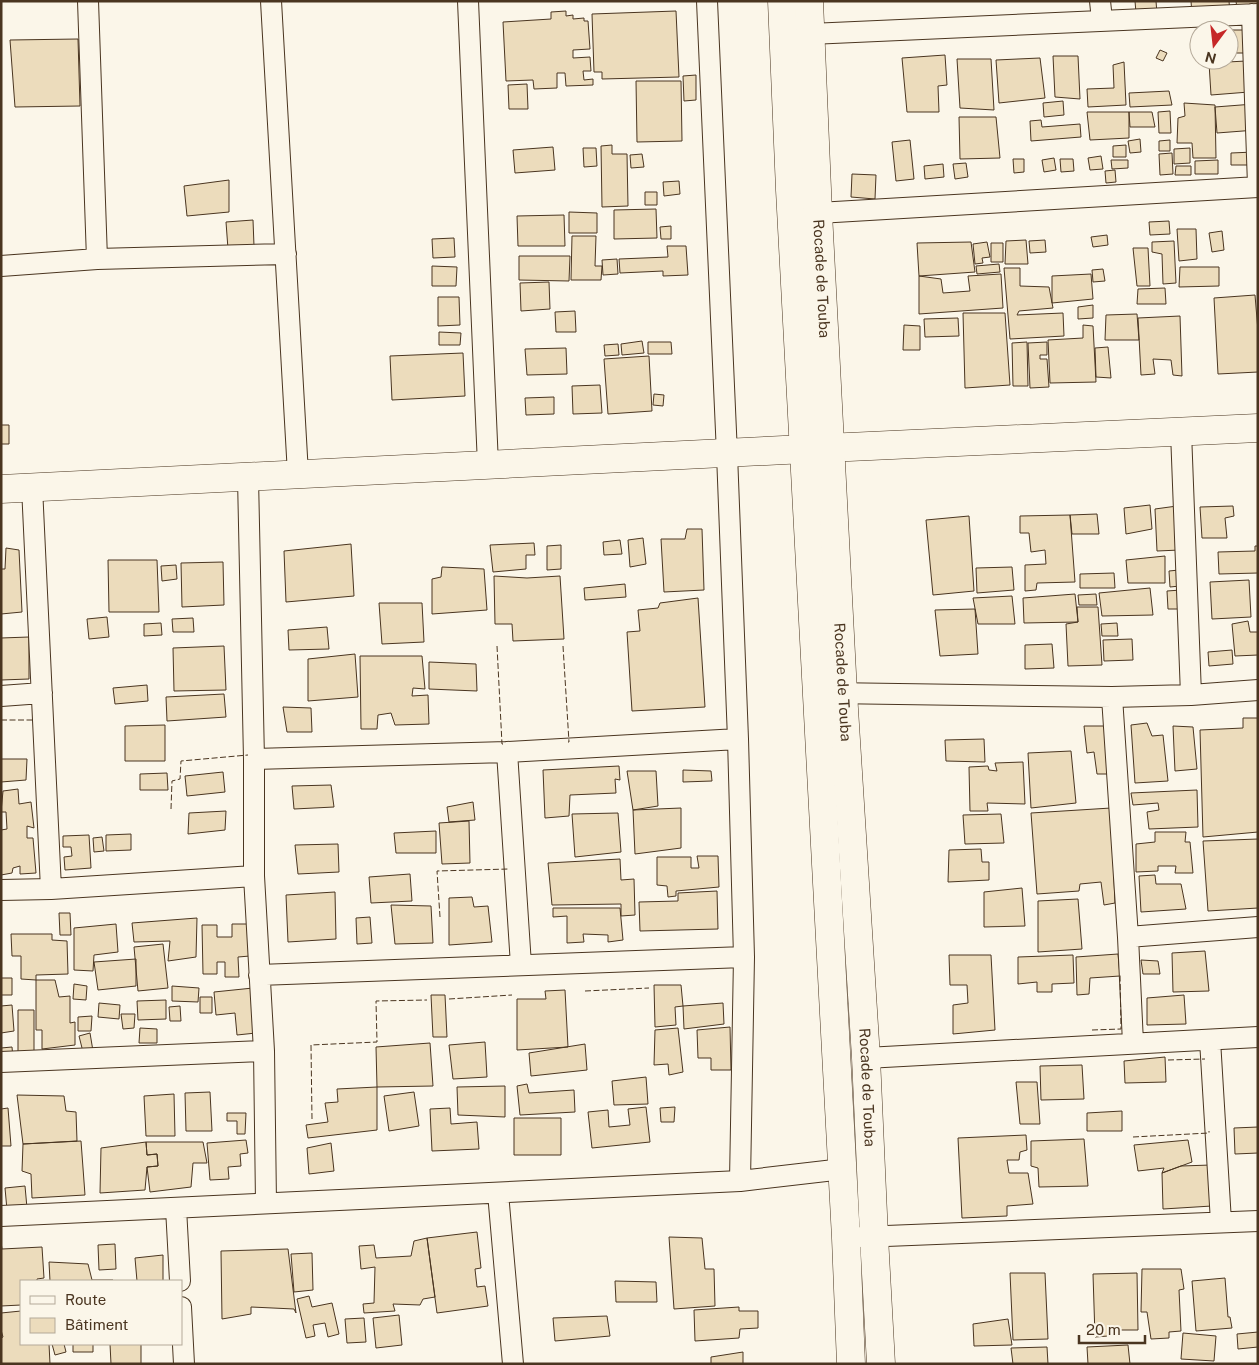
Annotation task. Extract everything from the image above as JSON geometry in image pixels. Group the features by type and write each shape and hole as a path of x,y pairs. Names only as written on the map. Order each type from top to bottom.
{"main road":[{"name":"Rocade de Touba","path":"782,1 790,190 844,693 866,1058 881,1364"},
{"name":"Rocade de Touba","path":"809,1 818,213 817,693 851,1364"},
{"path":"1,489 1258,428"}],"street":[{"path":"88,1 97,260"},
{"path":"271,1 298,474"},
{"path":"468,1 488,465"},
{"path":"708,1 728,454 744,957 740,1181"},
{"path":"810,34 1101,11 1255,14 1258,186 818,213"},
{"path":"1,266 97,260 286,254"},
{"path":"1181,432 1191,695"},
{"path":"248,478 254,759 254,876 264,1050 266,1203"},
{"path":"32,487 51,889"},
{"path":"817,693 1112,697 1191,695 1258,690"},
{"path":"1,696 42,693"},
{"path":"1112,697 1133,1043"},
{"path":"254,759 508,752 738,739"},
{"path":"508,752 521,965"},
{"path":"1,890 51,889 254,876"},
{"path":"1128,937 1258,927"},
{"path":"259,975 744,957"},
{"path":"866,1058 1258,1037"},
{"path":"1210,1040 1221,1222"},
{"path":"1,1062 264,1050"},
{"path":"1,1216 740,1181 842,1169"},
{"path":"498,1193 513,1364"},
{"path":"176,1208 180,1280"},
{"path":"846,1238 1258,1221"},
{"path":"182,1326 184,1364"}],"building":[{"path":"1135,1 1156,1 1157,14 1136,13"},
{"path":"1191,1 1229,1 1230,14 1192,15"},
{"path":"1236,1 1258,1 1258,8 1237,9"},
{"path":"566,11 566,16 573,15 573,19 584,18 584,21 588,21 590,49 573,50 573,58 590,57 591,71 583,71 584,80 593,79 593,85 566,86 565,73 557,73 557,88 534,89 533,80 506,81 503,22 551,19 551,12"},
{"path":"676,11 679,77 602,79 602,72 594,72 592,14"},
{"path":"1239,30 1246,30 1246,53 1239,53"},
{"path":"78,39 80,106 15,107 10,40"},
{"path":"1160,50 1167,53 1163,61 1156,58"},
{"path":"945,55 947,85 938,86 939,112 907,112 902,58"},
{"path":"1053,56 1078,56 1080,99 1055,97"},
{"path":"1040,58 1045,98 999,103 996,60"},
{"path":"957,59 991,59 994,110 960,108"},
{"path":"1239,61 1246,61 1249,92 1211,95 1209,70 1239,70"},
{"path":"1124,62 1126,105 1088,107 1087,89 1114,88 1113,65"},
{"path":"696,75 696,100 684,101 683,76"},
{"path":"636,81 681,81 682,141 637,142"},
{"path":"527,84 528,109 509,109 508,85"},
{"path":"1169,91 1172,105 1130,107 1129,93"},
{"path":"1063,101 1064,115 1044,117 1043,103"},
{"path":"1184,103 1215,105 1216,158 1193,158 1192,143 1177,143 1178,118 1185,116"},
{"path":"1254,104 1256,130 1217,133 1215,107"},
{"path":"1170,111 1171,133 1159,133 1158,112"},
{"path":"1087,112 1129,112 1129,138 1090,140"},
{"path":"1129,112 1152,112 1155,127 1130,127"},
{"path":"959,117 996,117 1000,158 960,159"},
{"path":"1041,120 1042,127 1080,124 1081,137 1031,141 1030,121"},
{"path":"1140,139 1141,152 1130,153 1128,141"},
{"path":"910,140 914,179 896,181 892,142"},
{"path":"1170,140 1170,151 1159,151 1159,141"},
{"path":"612,145 612,154 627,154 628,206 602,207 601,146"},
{"path":"1126,145 1126,157 1113,157 1113,146"},
{"path":"553,147 555,170 515,173 513,150"},
{"path":"583,148 596,148 597,166 584,167"},
{"path":"1190,148 1190,163 1174,164 1174,149"},
{"path":"1254,152 1254,165 1231,165 1231,153"},
{"path":"1172,153 1173,174 1160,175 1159,154"},
{"path":"642,154 644,167 631,168 630,155"},
{"path":"1101,156 1103,169 1090,170 1088,158"},
{"path":"1054,158 1056,170 1044,172 1042,160"},
{"path":"1013,159 1024,159 1024,172 1014,173"},
{"path":"1060,159 1073,159 1074,171 1061,172"},
{"path":"1111,160 1128,160 1128,168 1112,169"},
{"path":"1218,160 1218,174 1195,174 1195,161"},
{"path":"966,163 968,177 955,179 953,164"},
{"path":"943,164 944,177 925,179 924,166"},
{"path":"1176,166 1191,166 1191,175 1175,175"},
{"path":"1115,170 1116,182 1106,183 1105,171"},
{"path":"852,174 876,175 875,199 851,197"},
{"path":"229,180 229,212 187,216 184,186"},
{"path":"679,181 680,194 664,196 663,182"},
{"path":"645,192 657,192 657,205 645,205"},
{"path":"656,209 657,238 614,239 614,210"},
{"path":"569,212 597,213 597,233 569,233"},
{"path":"564,215 565,246 518,246 517,216"},
{"path":"253,220 254,246 228,249 226,222"},
{"path":"1169,221 1170,234 1150,235 1149,222"},
{"path":"671,226 671,239 661,239 660,227"},
{"path":"1177,229 1196,229 1197,259 1179,261"},
{"path":"1222,231 1224,250 1212,252 1209,233"},
{"path":"1107,235 1108,245 1093,247 1091,237"},
{"path":"572,236 596,236 595,266 602,266 601,280 571,280"},
{"path":"454,238 455,257 433,258 432,239"},
{"path":"1026,240 1028,264 1005,264 1006,241"},
{"path":"1045,240 1046,252 1030,253 1029,241"},
{"path":"1174,241 1176,283 1163,284 1162,254 1152,252 1152,242"},
{"path":"971,242 975,272 919,276 917,243"},
{"path":"987,242 990,257 982,258 983,263 975,264 973,244"},
{"path":"991,243 1003,243 1003,262 991,262"},
{"path":"667,246 686,246 688,275 663,276 663,271 620,273 619,259 668,257"},
{"path":"1133,248 1148,248 1150,286 1137,286"},
{"path":"519,256 570,256 569,281 519,280"},
{"path":"617,259 618,274 603,275 602,260"},
{"path":"999,264 1000,272 977,274 976,266"},
{"path":"432,266 457,267 456,286 432,286"},
{"path":"1180,267 1219,267 1219,286 1179,287"},
{"path":"1004,268 1020,268 1020,286 1049,287 1053,308 1019,311 1017,315 1063,313 1064,336 1010,339"},
{"path":"1103,269 1105,281 1093,282 1092,270"},
{"path":"1001,274 1003,308 919,314 919,276 941,279 943,293 970,291 968,276"},
{"path":"1091,274 1093,299 1052,303 1052,276"},
{"path":"549,282 550,309 521,311 520,283"},
{"path":"1165,288 1166,304 1137,304 1138,289"},
{"path":"1255,295 1258,331 1258,372 1218,374 1214,298"},
{"path":"438,297 459,297 460,325 438,326"},
{"path":"1093,305 1093,318 1078,319 1078,307"},
{"path":"575,311 576,332 556,332 555,312"},
{"path":"963,313 1005,313 1010,385 965,388"},
{"path":"1137,314 1139,340 1105,340 1106,315"},
{"path":"1180,316 1182,376 1173,375 1171,360 1153,359 1155,374 1141,375 1138,318"},
{"path":"958,318 959,336 925,337 924,319"},
{"path":"904,325 920,326 920,350 903,350"},
{"path":"1083,325 1093,326 1096,382 1050,383 1048,340 1083,338"},
{"path":"439,332 461,333 460,345 439,345"},
{"path":"642,341 644,353 622,355 621,344"},
{"path":"648,342 671,342 672,354 648,354"},
{"path":"1027,342 1028,386 1013,386 1012,343"},
{"path":"1047,342 1047,355 1040,355 1040,359 1047,359 1049,387 1030,388 1028,343"},
{"path":"618,344 619,355 605,356 604,345"},
{"path":"1108,347 1111,378 1096,377 1095,348"},
{"path":"566,348 567,374 527,375 525,349"},
{"path":"463,353 465,396 392,400 390,356"},
{"path":"649,356 652,411 608,414 604,359"},
{"path":"600,385 602,413 573,414 572,386"},
{"path":"654,394 664,395 663,406 653,405"},
{"path":"554,397 554,414 526,415 525,398"},
{"path":"1,425 9,425 9,444 1,444"},
{"path":"1150,505 1152,529 1126,534 1124,508"},
{"path":"1177,506 1180,550 1157,551 1155,509"},
{"path":"1233,506 1234,516 1225,518 1227,538 1202,538 1200,507"},
{"path":"1097,514 1099,534 1072,534 1070,515"},
{"path":"1070,515 1075,582 1037,583 1036,590 1025,591 1025,565 1046,564 1045,550 1031,552 1029,533 1020,533 1020,516"},
{"path":"969,516 974,591 933,595 926,520"},
{"path":"687,529 702,529 704,590 664,592 661,539 685,539"},
{"path":"643,538 646,564 630,567 628,540"},
{"path":"620,540 622,554 604,555 603,542"},
{"path":"534,543 535,555 526,555 526,569 493,572 490,545"},
{"path":"351,544 354,596 286,602 284,551"},
{"path":"561,545 561,569 547,570 547,546"},
{"path":"1255,546 1258,546 1258,573 1219,574 1218,552 1255,551"},
{"path":"6,548 19,550 22,612 1,614 1,569 5,569"},
{"path":"1165,556 1165,583 1128,583 1126,560"},
{"path":"108,560 157,560 159,612 109,612"},
{"path":"223,562 224,605 182,607 181,563"},
{"path":"176,565 177,579 162,581 161,566"},
{"path":"442,567 484,569 487,610 432,614 432,579 441,577"},
{"path":"1012,567 1014,590 977,593 976,568"},
{"path":"1179,570 1180,586 1170,587 1169,571"},
{"path":"1114,573 1115,588 1080,588 1080,574"},
{"path":"494,576 527,578 560,576 564,639 513,641 512,624 495,624"},
{"path":"1249,580 1251,617 1212,619 1210,582"},
{"path":"625,584 626,597 585,600 584,588"},
{"path":"1150,588 1153,615 1102,616 1099,593"},
{"path":"1181,590 1182,609 1168,609 1167,591"},
{"path":"1075,594 1078,622 1024,623 1023,598"},
{"path":"1096,594 1097,605 1079,605 1078,595"},
{"path":"1012,596 1015,624 978,624 973,598"},
{"path":"698,598 705,707 632,711 627,632 640,631 638,610 658,608 660,603"},
{"path":"379,603 422,603 424,642 382,644"},
{"path":"1077,607 1098,607 1102,665 1068,666 1066,624 1078,622"},
{"path":"975,609 978,654 940,656 935,610"},
{"path":"107,617 109,637 89,639 87,619"},
{"path":"193,618 194,632 173,632 172,619"},
{"path":"1248,621 1250,632 1258,632 1258,655 1235,656 1232,624"},
{"path":"161,623 162,635 144,636 144,624"},
{"path":"1117,623 1118,636 1102,636 1101,624"},
{"path":"327,627 329,649 289,650 288,630"},
{"path":"29,637 29,679 1,680 1,638"},
{"path":"1132,639 1133,660 1104,661 1103,640"},
{"path":"1052,644 1054,668 1025,669 1025,645"},
{"path":"224,646 226,690 174,691 173,648"},
{"path":"1232,650 1233,664 1209,666 1208,652"},
{"path":"355,654 358,697 308,701 308,659"},
{"path":"360,656 422,656 425,689 413,688 412,696 428,695 429,724 395,725 391,713 378,715 377,729 361,729"},
{"path":"429,662 476,664 477,691 429,689"},
{"path":"147,685 148,701 115,704 113,688"},
{"path":"224,694 226,717 167,721 166,697"},
{"path":"283,707 311,708 312,732 287,732"},
{"path":"1243,718 1258,718 1258,832 1203,837 1200,730 1243,728"},
{"path":"1147,723 1152,736 1163,735 1168,781 1135,783 1131,725"},
{"path":"165,725 165,761 125,761 125,726"},
{"path":"1084,726 1105,726 1110,774 1097,774 1094,752 1087,753"},
{"path":"1173,726 1193,727 1197,769 1175,771"},
{"path":"984,739 985,762 946,761 945,740"},
{"path":"1071,751 1076,803 1031,808 1028,753"},
{"path":"1,759 27,759 26,780 1,782"},
{"path":"1023,762 1025,804 987,803 988,811 970,811 969,767 988,766 989,770 997,771 995,763"},
{"path":"619,766 620,780 615,779 616,793 570,795 569,816 545,818 543,770"},
{"path":"683,770 711,771 712,781 683,782"},
{"path":"627,771 656,771 658,806 633,810"},
{"path":"223,772 225,792 187,796 185,776"},
{"path":"167,773 168,790 140,790 140,774"},
{"path":"331,785 334,807 294,809 292,786"},
{"path":"18,789 19,804 31,802 34,828 27,826 27,838 33,838 36,873 20,874 20,866 13,868 12,873 1,875 1,830 7,829 6,812 1,812 3,791"},
{"path":"1197,790 1198,827 1149,829 1147,812 1159,810 1158,803 1133,805 1131,793"},
{"path":"473,802 475,820 449,822 447,807"},
{"path":"681,808 681,848 635,854 633,810"},
{"path":"1111,808 1115,903 1104,905 1101,882 1080,884 1079,891 1037,894 1031,813"},
{"path":"226,811 225,830 188,834 189,813"},
{"path":"618,813 621,852 575,857 572,814"},
{"path":"1001,814 1004,843 965,844 963,815"},
{"path":"469,821 470,863 442,864 439,823"},
{"path":"436,831 436,853 396,853 394,833"},
{"path":"1155,832 1186,832 1185,842 1190,842 1193,873 1175,873 1176,866 1158,866 1158,871 1136,872 1136,844 1155,842"},
{"path":"131,834 131,850 106,851 106,835"},
{"path":"89,835 91,868 65,870 64,857 72,856 71,847 63,847 63,836"},
{"path":"102,837 104,851 94,852 93,838"},
{"path":"1258,839 1258,908 1208,911 1203,841"},
{"path":"338,844 339,872 298,874 295,845"},
{"path":"981,849 982,862 989,862 989,880 948,882 949,850"},
{"path":"697,856 718,856 719,887 676,891 676,896 668,897 667,886 657,885 657,857 691,857 691,868 699,868"},
{"path":"620,859 621,880 634,879 635,915 621,916 621,904 552,905 548,863"},
{"path":"410,874 412,901 371,903 369,877"},
{"path":"1155,875 1156,884 1181,884 1186,909 1141,912 1139,876"},
{"path":"1022,888 1025,926 984,927 984,892"},
{"path":"717,891 718,929 640,931 639,902 678,901 678,893"},
{"path":"335,892 336,939 288,942 286,895"},
{"path":"472,897 474,907 488,906 492,942 449,945 449,898"},
{"path":"1078,899 1082,949 1038,952 1038,901"},
{"path":"391,905 431,906 433,943 395,944"},
{"path":"553,908 620,908 623,940 608,942 608,935 583,934 584,942 567,943 567,916 553,917"},
{"path":"59,913 70,913 71,935 60,935"},
{"path":"370,917 372,943 357,944 356,918"},
{"path":"197,918 196,957 168,961 170,941 134,942 132,923"},
{"path":"116,924 118,952 94,955 93,971 74,970 74,928"},
{"path":"232,924 250,924 250,956 238,957 239,977 225,977 225,962 217,962 217,974 203,974 202,925 217,925 217,937 232,937"},
{"path":"11,934 52,934 52,940 67,941 68,974 36,975 36,980 21,979 21,956 12,956"},
{"path":"163,944 168,988 138,991 134,947"},
{"path":"1205,951 1209,991 1173,992 1172,953"},
{"path":"1118,954 1120,976 1090,978 1089,994 1077,995 1076,957"},
{"path":"949,955 991,955 995,1030 953,1034 953,1005 968,1003 967,985 950,985"},
{"path":"1073,955 1074,983 1052,984 1052,992 1037,992 1037,982 1018,984 1018,957"},
{"path":"136,959 136,986 98,990 94,962"},
{"path":"1141,960 1158,961 1160,974 1143,974"},
{"path":"1,978 12,978 12,995 1,995"},
{"path":"36,980 55,980 59,997 70,996 70,1023 75,1022 75,1045 42,1049 42,1030 36,1030"},
{"path":"74,984 87,986 86,1000 73,999"},
{"path":"654,985 681,985 683,1006 675,1007 676,1025 655,1027"},
{"path":"172,986 199,988 198,1002 172,1001"},
{"path":"253,988 256,1033 237,1035 235,1013 216,1015 214,992"},
{"path":"565,990 568,1047 517,1050 517,999 546,999 545,991"},
{"path":"431,995 445,995 447,1037 433,1037"},
{"path":"1184,995 1186,1024 1147,1025 1147,998"},
{"path":"200,997 212,997 212,1013 200,1013"},
{"path":"166,1000 166,1019 138,1020 137,1001"},
{"path":"99,1003 120,1005 119,1019 98,1017"},
{"path":"723,1003 724,1024 684,1029 683,1006"},
{"path":"12,1005 14,1031 1,1033 1,1006"},
{"path":"180,1006 181,1021 170,1021 169,1007"},
{"path":"18,1010 34,1010 34,1052 18,1052"},
{"path":"121,1014 135,1014 134,1028 123,1029"},
{"path":"92,1016 91,1031 78,1031 78,1017"},
{"path":"730,1027 731,1070 711,1070 711,1058 698,1058 697,1030"},
{"path":"140,1028 157,1029 157,1043 139,1043"},
{"path":"678,1028 683,1072 669,1075 668,1064 654,1065 655,1030"},
{"path":"90,1033 93,1051 83,1052 79,1036"},
{"path":"485,1042 487,1077 453,1079 449,1045"},
{"path":"430,1043 433,1086 377,1087 376,1047"},
{"path":"585,1044 587,1070 531,1076 529,1053"},
{"path":"12,1047 13,1058 1,1059 1,1048"},
{"path":"1165,1057 1166,1082 1125,1083 1124,1061"},
{"path":"1082,1065 1084,1099 1041,1100 1040,1066"},
{"path":"646,1077 648,1104 614,1105 612,1081"},
{"path":"1016,1082 1037,1082 1040,1124 1020,1124"},
{"path":"527,1084 529,1093 574,1090 575,1112 520,1115 517,1086"},
{"path":"505,1086 505,1117 458,1115 457,1087"},
{"path":"377,1087 377,1130 308,1138 306,1125 328,1122 325,1103 338,1102 337,1089"},
{"path":"210,1092 212,1131 186,1131 185,1093"},
{"path":"414,1092 419,1126 389,1131 384,1096"},
{"path":"174,1094 175,1136 146,1136 144,1096"},
{"path":"17,1095 64,1096 66,1111 76,1112 77,1141 23,1144"},
{"path":"646,1107 650,1142 592,1148 588,1112 608,1110 609,1127 630,1125 628,1109"},
{"path":"675,1107 674,1122 661,1122 660,1108"},
{"path":"8,1108 11,1146 1,1146 1,1109"},
{"path":"450,1108 451,1124 477,1122 479,1149 432,1151 430,1109"},
{"path":"1122,1111 1122,1131 1087,1131 1087,1113"},
{"path":"227,1113 246,1113 245,1134 237,1134 237,1121 227,1121"},
{"path":"514,1118 561,1118 561,1155 514,1155"},
{"path":"1258,1127 1258,1153 1235,1154 1234,1128"},
{"path":"1026,1135 1027,1150 1020,1152 1019,1160 1007,1160 1009,1173 1028,1173 1033,1204 1007,1206 1007,1216 962,1218 958,1138"},
{"path":"1084,1139 1088,1186 1039,1187 1038,1168 1031,1166 1031,1141"},
{"path":"246,1140 248,1153 240,1154 241,1166 228,1167 229,1179 210,1180 207,1143"},
{"path":"1188,1140 1192,1162 1162,1173 1164,1168 1138,1171 1134,1145"},
{"path":"81,1141 85,1195 32,1198 31,1174 22,1171 23,1144"},
{"path":"146,1142 203,1142 207,1163 193,1163 191,1187 150,1192 147,1167 158,1166 157,1154 147,1155"},
{"path":"146,1142 147,1155 157,1154 158,1166 147,1167 145,1190 100,1193 101,1148"},
{"path":"331,1143 334,1171 309,1174 307,1148"},
{"path":"1211,1165 1212,1206 1163,1209 1162,1173 1181,1166"},
{"path":"25,1186 27,1208 7,1210 5,1188"},
{"path":"477,1232 481,1268 475,1269 477,1287 485,1286 488,1306 437,1313 427,1238"},
{"path":"669,1237 702,1238 705,1269 714,1269 715,1306 674,1309"},
{"path":"427,1238 435,1297 423,1299 420,1305 393,1304 395,1311 364,1313 363,1304 374,1303 375,1267 361,1269 359,1246 374,1245 376,1258 411,1256 414,1241"},
{"path":"1,1242 2,1249 42,1247 44,1278 20,1280 20,1305 1,1306"},
{"path":"115,1244 116,1269 99,1270 98,1245"},
{"path":"288,1249 296,1313 294,1309 251,1307 251,1314 222,1319 221,1251"},
{"path":"312,1253 313,1290 294,1292 291,1254"},
{"path":"163,1255 163,1280 137,1280 135,1258"},
{"path":"49,1262 88,1264 92,1280 50,1280"},
{"path":"1142,1269 1181,1269 1184,1289 1179,1290 1181,1331 1169,1332 1169,1338 1151,1339 1147,1312 1141,1312"},
{"path":"1010,1273 1045,1273 1048,1339 1013,1340"},
{"path":"1137,1273 1138,1330 1108,1330 1108,1336 1095,1337 1093,1274"},
{"path":"1225,1278 1228,1317 1230,1317 1232,1328 1196,1331 1192,1281"},
{"path":"615,1281 656,1282 657,1302 616,1302"},
{"path":"309,1296 312,1307 332,1303 339,1334 328,1337 325,1323 313,1325 315,1336 306,1338 297,1299"},
{"path":"739,1307 739,1311 758,1311 758,1328 740,1329 739,1338 695,1341 694,1310"},
{"path":"20,1311 20,1345 49,1345 50,1364 1,1364 1,1338 3,1337 1,1313"},
{"path":"399,1315 402,1345 376,1348 373,1318"},
{"path":"607,1316 610,1336 555,1341 553,1318"},
{"path":"364,1318 366,1342 347,1343 345,1319"},
{"path":"1008,1319 1012,1345 974,1346 973,1324"},
{"path":"1258,1332 1258,1347 1238,1349 1237,1334"},
{"path":"1183,1333 1216,1336 1214,1361 1181,1359"},
{"path":"52,1345 64,1345 66,1352 55,1355"},
{"path":"73,1345 93,1345 93,1352 73,1352"},
{"path":"110,1345 141,1345 141,1364 111,1364"},
{"path":"1128,1345 1130,1364 1088,1364 1087,1347"},
{"path":"1047,1347 1048,1364 1013,1364 1011,1348"},
{"path":"743,1352 743,1364 711,1364 711,1357"}],"fence":[{"path":"497,646 503,744"},
{"path":"563,646 568,742"},
{"path":"1,720 35,720"},
{"path":"171,809 172,781 180,779 181,761 248,755"},
{"path":"440,917 437,871 509,869"},
{"path":"1092,1030 1121,1029 1120,974"},
{"path":"585,991 649,988"},
{"path":"449,999 512,995"},
{"path":"312,1119 311,1045 377,1042 376,1001 427,1000"},
{"path":"1168,1060 1205,1059"},
{"path":"1133,1137 1209,1133 1209,1131"}]}
